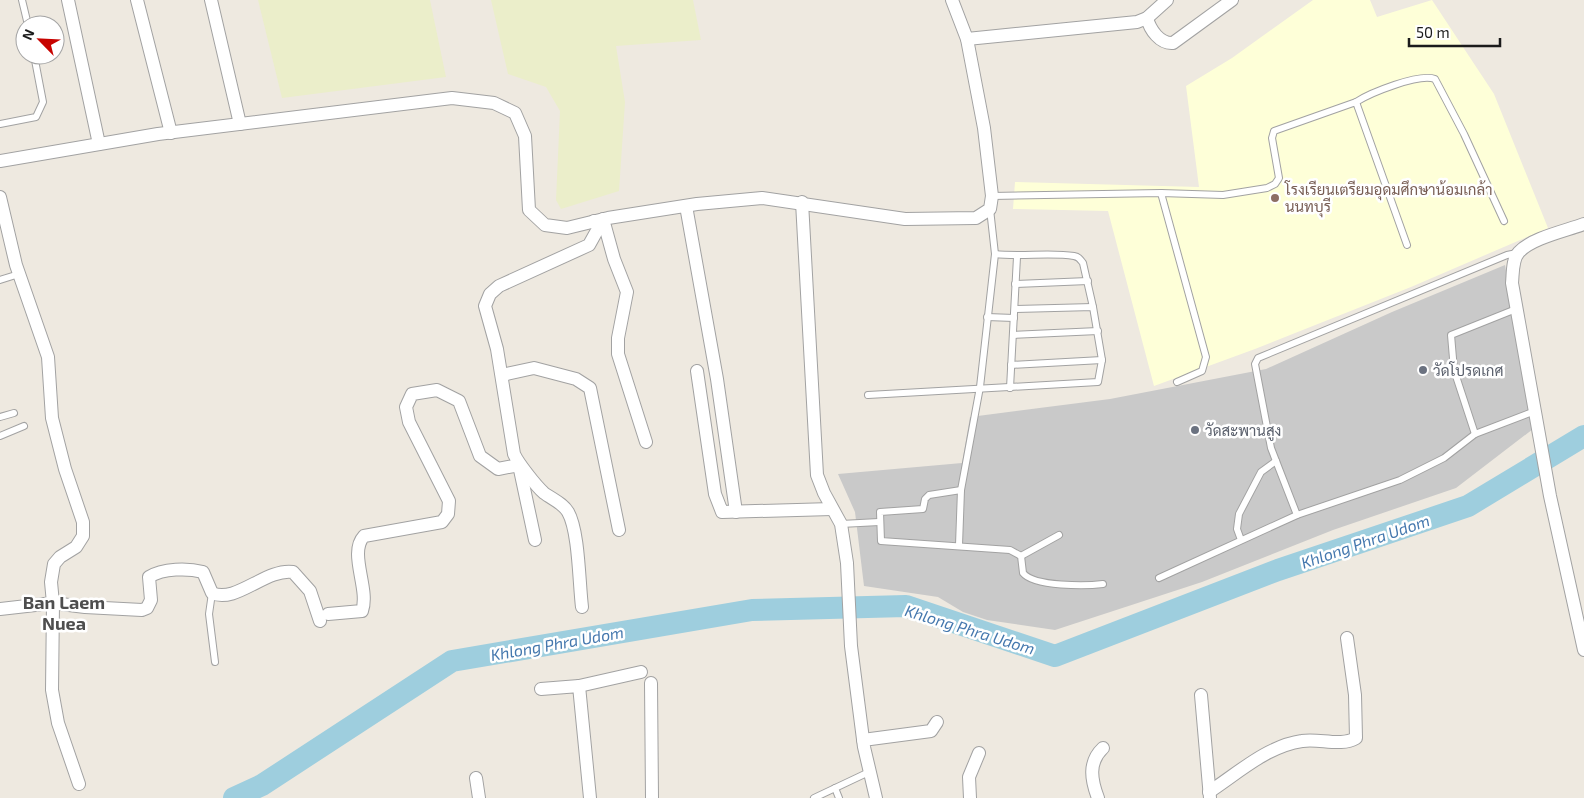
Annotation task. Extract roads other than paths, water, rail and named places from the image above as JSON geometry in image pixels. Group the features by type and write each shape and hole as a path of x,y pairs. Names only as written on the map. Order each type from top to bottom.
{"street":[{"path":"68,0 99,144"},
{"path":"137,0 171,133"},
{"path":"211,0 240,124"},
{"path":"0,161 171,133 452,98 494,103 515,113 526,136 529,210 545,225 567,228 599,220 686,206 762,198 802,202 904,219 976,218 990,209 992,196 984,128 967,39 952,0"},
{"path":"967,39 1137,22 1147,18 1167,0"},
{"path":"1147,18 1150,27 1164,42 1173,43 1232,0"},
{"path":"0,197 19,274 48,357 52,418 65,469 83,522 83,536 76,547 60,557 54,564 51,582 53,603 52,690 58,724 79,784"},
{"path":"802,202 817,475 841,524 847,563 851,646 863,740 876,798"},
{"path":"686,206 717,378 736,512"},
{"path":"535,540 519,465 510,437 509,416 502,375 485,306 486,301 499,286 589,245 599,228 599,220"},
{"path":"599,220 628,292 618,338 618,354 646,442"},
{"path":"1584,224 1543,238 1518,252 1514,263 1512,283 1550,496 1584,650"},
{"path":"502,375 534,368 576,379 590,388 619,530"},
{"path":"697,371 719,509 722,512 736,512 832,509"},
{"path":"0,608 53,603 142,610 151,603 149,577 159,573 179,570 203,572 212,593 217,596 230,594 279,572 293,572 310,591 324,617 362,611 365,596 357,552 360,541 364,536 442,522 448,514 449,501 409,422 406,407 412,394 436,390 459,401 480,456 498,469 519,465"},
{"path":"519,465 542,491 568,512 574,530 582,607"},
{"path":"1210,795 1275,748 1304,740 1346,741 1356,738 1355,695 1347,638"},
{"path":"541,689 579,686 641,672"},
{"path":"651,683 652,798"},
{"path":"579,686 590,798"},
{"path":"1201,694 1210,795"},
{"path":"863,740 931,731 938,722"},
{"path":"1098,798 1092,769 1095,756 1103,748"},
{"path":"970,798 969,777 979,753"},
{"path":"476,778 479,798"}],"lane":[{"path":"22,0 26,15"},
{"path":"0,124 36,117 43,102 36,65"},
{"path":"992,196 1161,193 1223,195 1267,188 1275,184 1279,178 1272,138 1274,131 1423,77 1435,79 1464,134 1504,221"},
{"path":"1356,102 1407,245"},
{"path":"1161,193 1206,358 1202,371 1177,382"},
{"path":"958,546 961,490 980,388 995,254 990,209"},
{"path":"1297,515 1276,461 1255,364 1258,358 1518,252"},
{"path":"868,395 980,388 1095,384 1101,377 1102,360 1098,331 1083,263 1079,258 1068,256 1017,257 995,254"},
{"path":"1010,388 1017,257"},
{"path":"0,280 19,274"},
{"path":"1015,284 1088,281"},
{"path":"1015,309 1093,307"},
{"path":"1475,434 1454,370 1451,335 1516,309"},
{"path":"988,317 1014,318"},
{"path":"1013,334 1098,331"},
{"path":"1011,365 1102,360"},
{"path":"1159,578 1297,515 1400,480 1444,458 1475,434 1535,411"},
{"path":"0,417 14,413"},
{"path":"0,436 24,426"},
{"path":"1241,540 1237,529 1239,514 1261,472 1276,461"},
{"path":"961,490 930,495 925,499 923,509 880,512 880,538 883,542 1010,550 1020,556 1024,573 1032,579 1083,586 1103,584"},
{"path":"841,524 879,522"},
{"path":"1020,556 1059,535"},
{"path":"212,593 208,614 216,662"},
{"path":"814,798 869,772"},
{"path":"835,788 839,798"}],"waterway":[{"name":"Khlong Phra Udom","path":"234,798 262,785 452,661 752,610 906,606 1055,656 1278,570 1468,506 1584,436"}],"place":[{"name":"โรงเรียนเตรียมอุดมศึกษาน้อมเกล้า นนทบุรี","path":"1275,198"},
{"name":"วัดโปรดเกศ","path":"1423,370"},
{"name":"วัดสะพานสูง","path":"1195,430"}],"district":[{"name":"Ban Laem Nuea","path":"64,612"}]}
